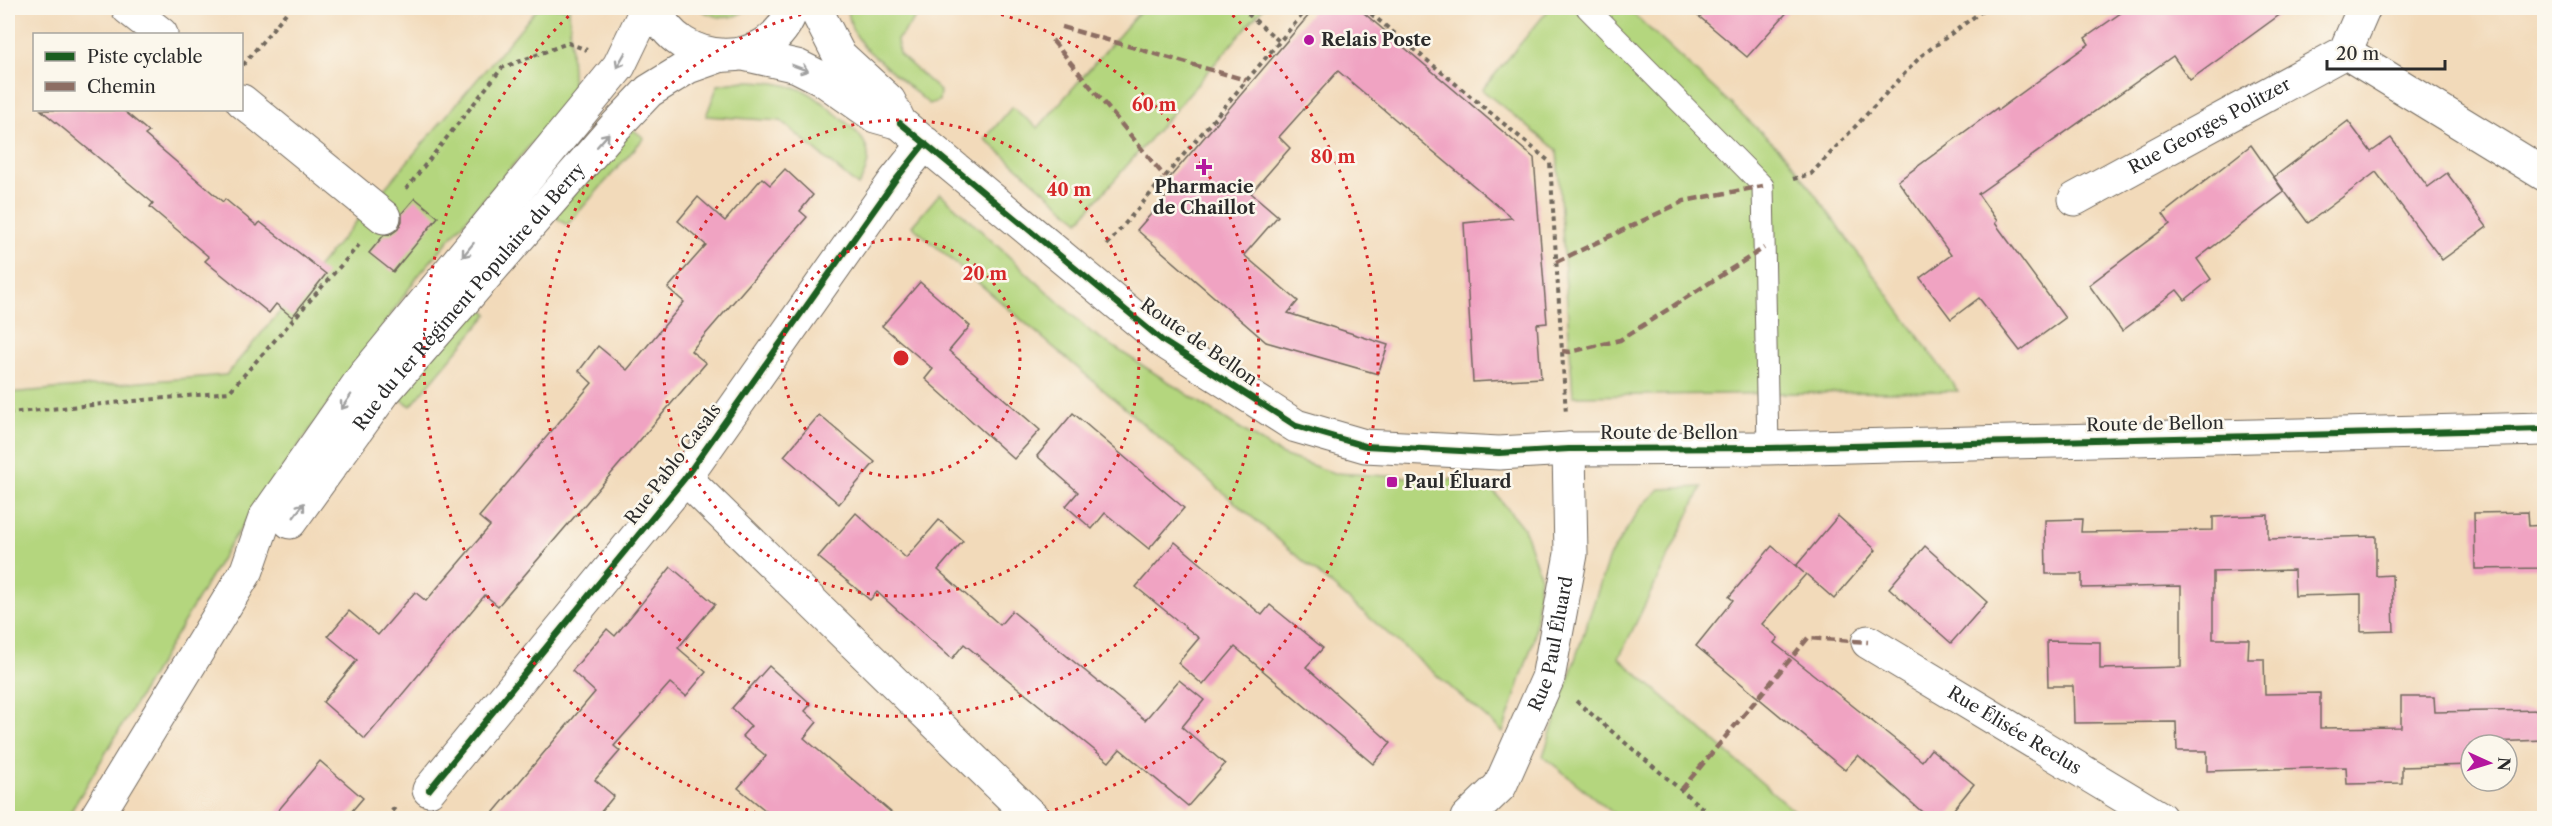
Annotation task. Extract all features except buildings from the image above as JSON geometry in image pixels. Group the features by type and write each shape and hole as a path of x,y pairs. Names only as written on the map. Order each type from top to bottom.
{"street":[{"path":"128,8 160,33"},
{"name":"Rue du 1er Régiment Populaire du Berry","path":"96,819 247,570 266,518 364,376 619,66 647,8"},
{"name":"Route de Bellon","path":"656,8 660,20 690,47 797,66 821,78 875,116 912,133"},
{"name":"Rue du 1er Régiment Populaire du Berry","path":"247,570 285,529 384,392 649,91 688,67 762,45 778,32 792,8"},
{"name":"Route de Bellon","path":"815,8 839,55 888,101 912,133 1163,341 1296,426 1365,446 1499,453 1569,449 1768,448 2544,429"},
{"path":"2364,8 2345,52 2544,174"},
{"name":"Rue Georges Politzer","path":"2075,199 2345,52"},
{"path":"243,102 384,217"},
{"name":"Rue Pablo Casals","path":"429,789 686,478 894,182 912,133"},
{"name":"Rue Paul Éluard","path":"1467,819 1500,786 1548,678 1571,554 1569,449"},
{"name":"Rue Pablo Casals","path":"686,478 1033,819"},
{"name":"Rue Élisée Reclus","path":"1868,642 2160,819"}],"lane":[{"path":"1587,8 1763,186 1768,448"}],"path":[{"path":"243,66 290,8"},
{"path":"1241,8 1279,41"},
{"path":"1082,274 1308,8"},
{"path":"1364,8 1550,162 1569,449"},
{"path":"1763,186 1811,174 1921,56 1986,8"},
{"path":"8,413 229,392 384,217 502,68 568,43 589,51"},
{"path":"1548,678 1714,819"}],"green space":[{"path":"538,8 569,8 573,95 418,276 232,541 67,818 8,818 8,393 226,375"},
{"path":"698,8 750,8 730,17 718,17"},
{"path":"847,8 915,8 921,12 897,40 899,54 940,91 939,101 929,104 864,47 852,29"},
{"path":"1143,8 1263,8 1079,221 985,139 1012,107 1038,128"},
{"path":"1550,8 1627,8 1787,156 1958,391 1573,396 1557,150 1482,90"},
{"path":"744,81 774,83 803,90 820,101 854,130 866,146 868,154 865,174 858,186 781,121 706,116 718,85"},
{"path":"631,128 644,138 567,225 554,216"},
{"path":"940,193 1092,333 1280,454 1334,473 1459,480 1491,488 1524,529 1540,575 1534,639 1503,732 912,226"},
{"path":"475,302 488,314 411,406 397,397"},
{"path":"1702,487 1619,658 1802,818 1619,818 1543,756 1609,557 1642,506 1660,489"}],"marked path":[{"path":"1062,27 1246,80"},
{"path":"1052,40 1165,177"},
{"path":"1556,262 1684,201 1763,186"},
{"path":"1562,351 1570,352 1620,340 1764,248"},
{"path":"1681,790 1808,638 1868,642"}],"cycle path":[{"path":"900,123 1163,341 1296,426 1365,446 1499,453 1569,449 1768,448 2544,429"},
{"path":"429,790 685,478 894,182 925,143"}],"place":[{"name":"Relais Poste","path":"1309,40"},
{"name":"Pharmacie de Chaillot","path":"1204,167"},
{"name":"Paul Éluard","path":"1392,482"}]}
